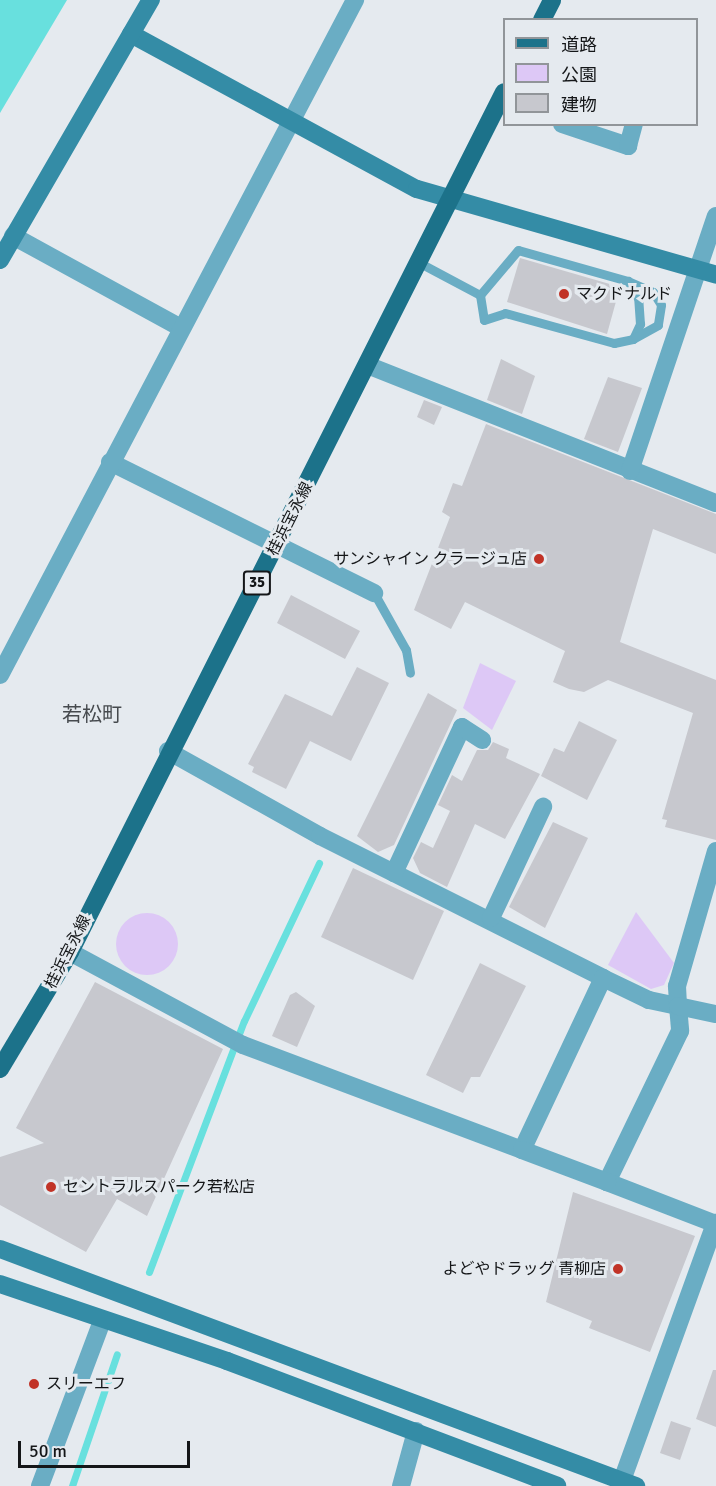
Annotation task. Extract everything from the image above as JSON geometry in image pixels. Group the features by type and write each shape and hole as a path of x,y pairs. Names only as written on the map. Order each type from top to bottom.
{"main road":[{"path":"543,18 552,0"},
{"name":"桂浜宝永線","path":"0,1070 70,952 168,751 279,542 449,199 502,100"}],"street":[{"path":"0,260 151,0"},
{"path":"0,675 355,0"},
{"path":"131,34 417,189 716,275"},
{"path":"568,126 628,146 633,126"},
{"path":"630,471 716,216"},
{"path":"13,236 181,328"},
{"path":"367,365 630,471 716,503"},
{"path":"110,462 279,542 374,593"},
{"path":"394,873 462,727 482,740"},
{"path":"168,751 394,873 491,918 603,978 649,1000 716,1014"},
{"path":"491,918 543,807"},
{"path":"607,1182 680,1031 677,986 716,851"},
{"path":"0,1249 626,1484 715,1223 237,1042 70,952"},
{"path":"522,1150 603,978"},
{"path":"0,1284 416,1431 557,1486"},
{"path":"41,1486 102,1321"},
{"path":"401,1486 416,1431"}],"lane":[{"path":"518,250 628,281 653,292 661,305 658,325 633,339 607,342 505,313 484,320 480,295 518,250"},
{"path":"418,262 480,295"},
{"path":"628,281 639,303 633,339"},
{"path":"374,593 406,650 410,673"}],"green space":[{"path":"480,663 516,681 492,730 463,708"},
{"path":"636,912 674,963 664,985 651,989 608,965"},
{"path":"147,913 159,915 169,922 176,932 178,944 176,956 169,966 159,973 147,975 135,973 125,966 118,956 116,944 118,932 125,922 135,915"}],"water":[{"path":"0,0 67,0 0,113"}],"building":[{"name":"マクドナルド","path":"520,258 620,287 607,334 507,302"},
{"path":"501,359 535,376 522,414 487,400"},
{"path":"608,377 642,388 618,452 584,439"},
{"path":"424,400 442,407 434,425 417,417"},
{"name":"サンシャイン クラージュ店","path":"486,424 716,514 716,554 653,529 620,642 716,680 716,840 665,827 667,820 662,819 693,713 608,680 584,692 553,682 565,651 465,602 451,629 414,610 450,517 442,512 453,483 462,486"},
{"path":"291,595 360,631 345,659 277,623"},
{"path":"357,667 389,683 351,761 310,741 286,789 252,772 254,767 248,764 285,694 332,716"},
{"path":"428,693 457,710 394,845 378,852 357,836"},
{"path":"579,721 617,740 587,800 541,776 554,748 564,752"},
{"path":"493,742 509,749 506,758 540,774 505,839 475,824 447,887 420,873 413,858 421,842 433,848 450,811 438,805 452,775 462,781 477,750 488,750"},
{"path":"553,822 588,838 545,928 509,907"},
{"path":"353,868 444,911 413,980 321,937"},
{"path":"480,963 526,986 480,1077 471,1077 463,1093 426,1075"},
{"path":"95,982 223,1049 147,1216 117,1199 86,1252 0,1205 0,1157 44,1143 16,1128"},
{"path":"296,992 315,1006 297,1047 272,1036 290,995"},
{"name":"よどやドラッグ 青柳店","path":"573,1192 695,1236 650,1352 589,1328 592,1321 546,1302"},
{"path":"713,1370 716,1370 716,1427 696,1419"},
{"path":"671,1421 691,1428 680,1460 660,1453"}],"waterway":[{"path":"149,1272 244,1021 319,863"},
{"path":"72,1486 117,1354"}],"place":[{"name":"マクドナルド","path":"564,294"},
{"name":"サンシャイン クラージュ店","path":"539,559"},
{"name":"セントラルスパーク若松店","path":"51,1187"},
{"name":"よどやドラッグ 青柳店","path":"618,1269"},
{"name":"スリーエフ","path":"34,1384"}],"district":[{"name":"若松町","path":"92,714"}]}
